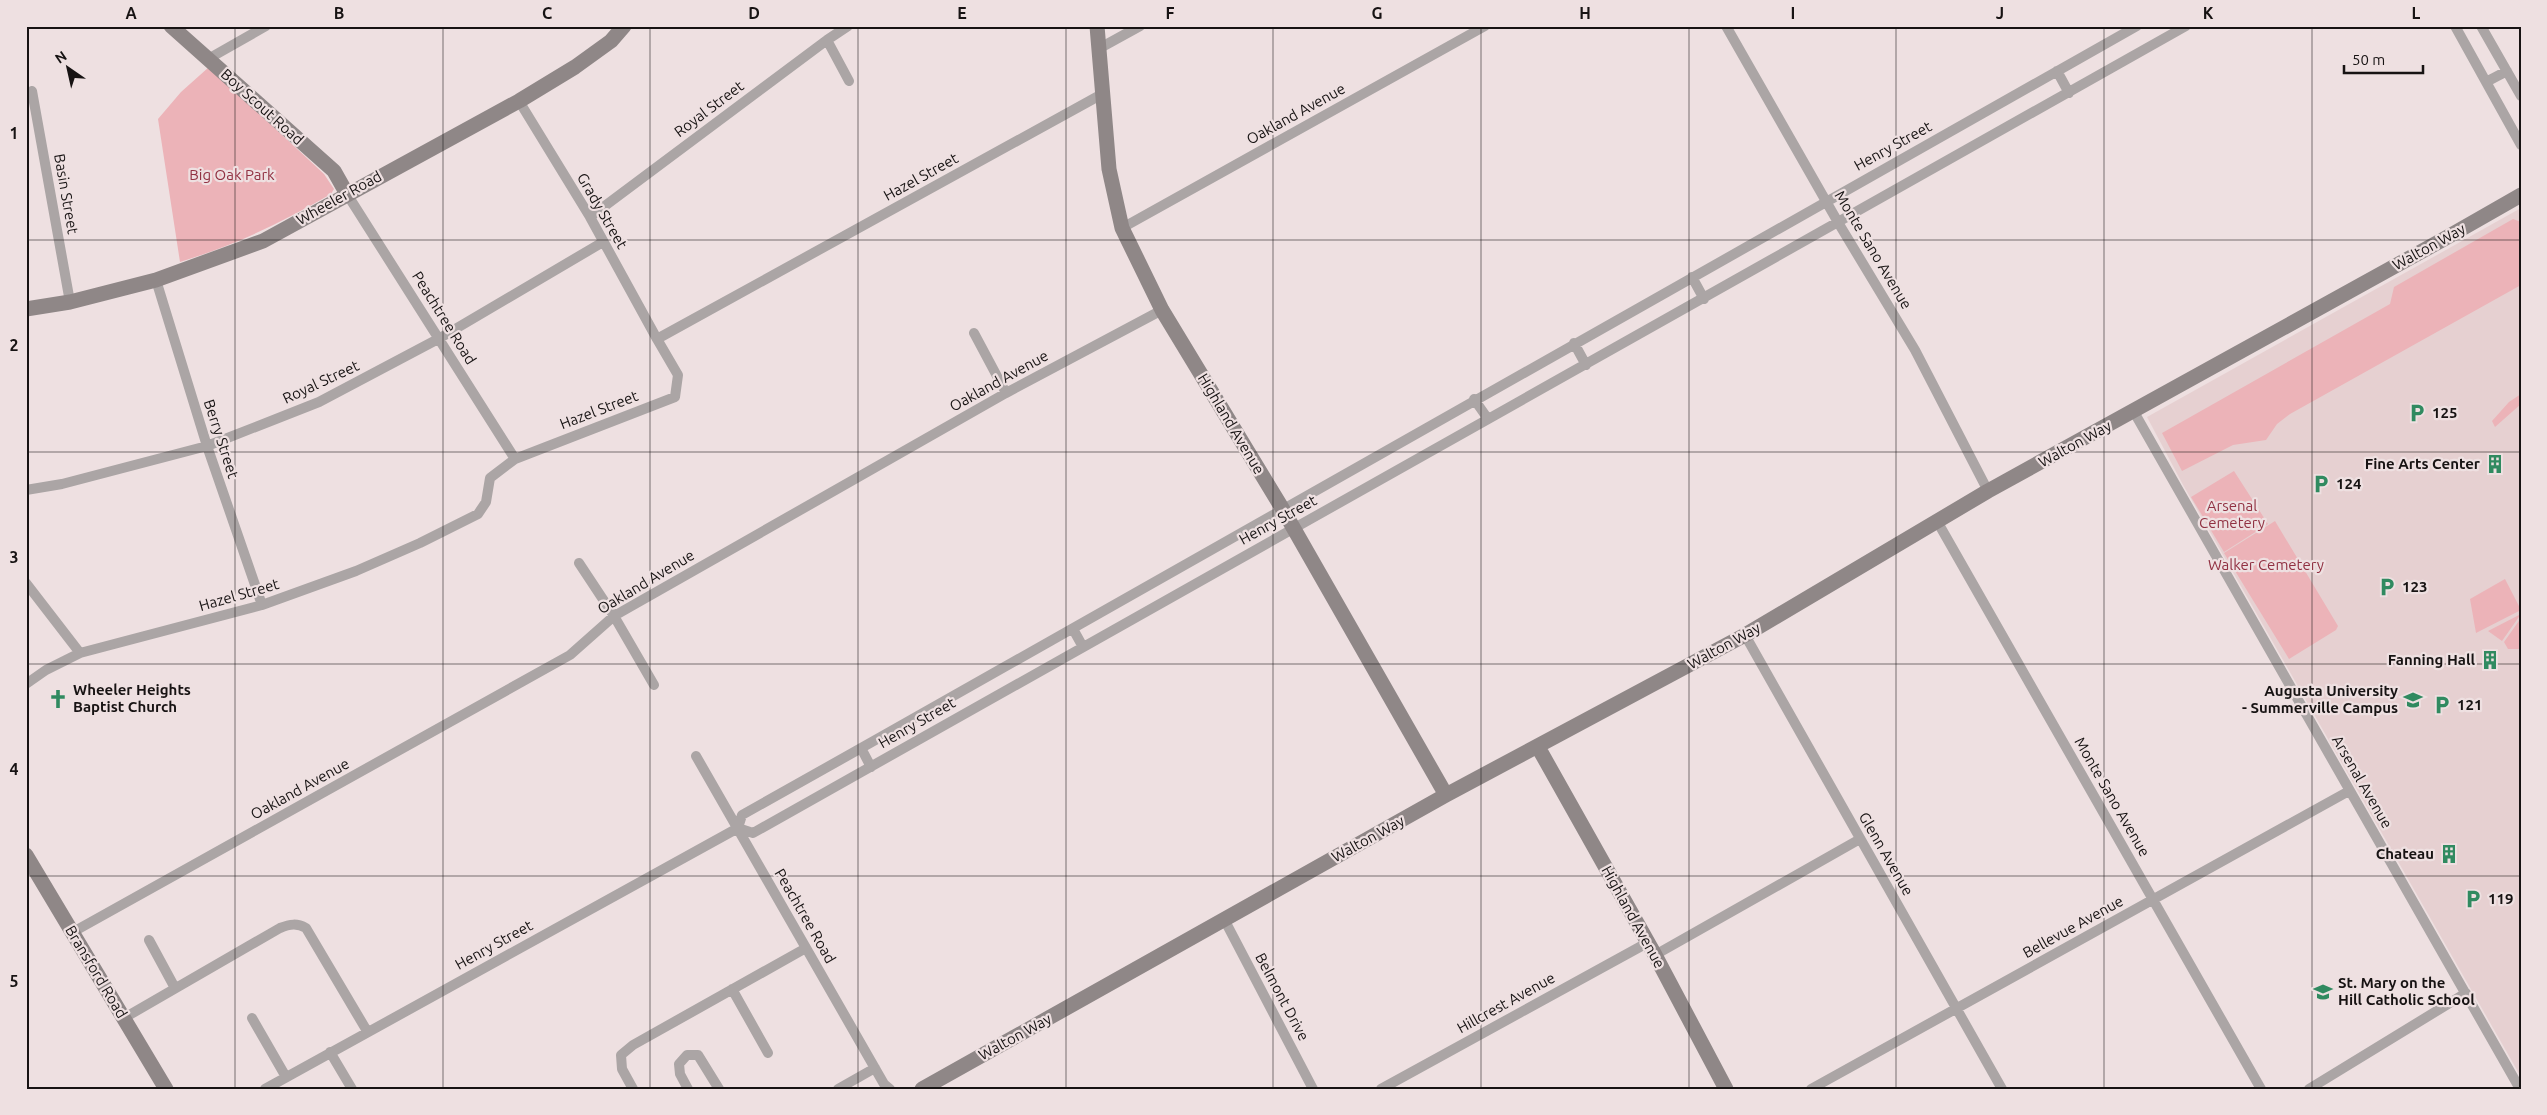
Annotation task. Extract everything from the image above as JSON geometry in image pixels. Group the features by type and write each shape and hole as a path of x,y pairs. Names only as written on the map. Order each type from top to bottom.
{"main road":[{"name":"Boy Scout Road","path":"170,26 334,172 347,194"},
{"name":"Wheeler Road","path":"26,309 70,302 156,280 263,241 519,101 575,66 610,41 624,26"},
{"name":"Highland Avenue","path":"1097,26 1109,169 1122,228 1162,310 1282,508 1446,795"},
{"name":"Walton Way","path":"922,1089 1446,795 1744,635 1988,491 2134,412 2521,194"},
{"name":"Highland Avenue","path":"1538,746 1651,949 1726,1089"},
{"name":"Bransford Road","path":"26,855 166,1089"}],"street":[{"path":"208,59 266,26"},
{"name":"Royal Street","path":"590,218 848,26"},
{"path":"1100,48 1140,26"},
{"name":"Oakland Avenue","path":"1122,228 1486,26"},
{"path":"1728,29 1740,26"},
{"name":"Henry Street","path":"265,1089 367,1031 738,828 742,815 1073,629 1474,399 2137,26"},
{"name":"Henry Street","path":"738,828 753,834 1293,528 1839,224 2186,26"},
{"path":"2454,26 2521,144"},
{"path":"2481,26 2521,96"},
{"name":"Monte Sano Avenue","path":"1728,29 1839,224 1915,350 1988,491"},
{"path":"827,40 849,81"},
{"path":"2057,71 2068,93"},
{"path":"2486,82 2507,71"},
{"name":"Basin Street","path":"32,91 70,302"},
{"name":"Hazel Street","path":"26,684 46,670 80,653 262,605 356,571 420,543 478,514 486,502 490,478 515,459 675,397 678,375 657,339 1104,93"},
{"name":"Grady Street","path":"519,101 590,218 657,339"},
{"name":"Peachtree Road","path":"347,194 515,459"},
{"name":"Royal Street","path":"26,490 62,484 207,446 319,402 440,338 603,242"},
{"path":"1692,277 1704,299"},
{"name":"Berry Street","path":"156,280 207,446 262,605"},
{"name":"Oakland Avenue","path":"73,932 570,655 614,616 1006,393 1162,310"},
{"path":"974,333 1006,393"},
{"path":"1574,344 1586,365"},
{"path":"1474,399 1488,419"},
{"name":"Arsenal Avenue","path":"2134,412 2520,1089"},
{"name":"Monte Sano Avenue","path":"1937,521 2261,1089"},
{"path":"578,563 614,616 654,685"},
{"path":"26,583 80,653"},
{"path":"1073,629 1083,647"},
{"name":"Glenn Avenue","path":"1744,635 2002,1089"},
{"name":"Henry Street","path":"861,748 871,767"},
{"name":"Peachtree Road","path":"696,756 884,1084 890,1089"},
{"name":"Bellevue Avenue","path":"1811,1089 2349,791"},
{"name":"Hillcrest Avenue","path":"1380,1089 1860,839"},
{"name":"Belmont Drive","path":"1224,919 1313,1089"},
{"path":"124,1018 280,928 290,924 299,924 306,928 367,1031"},
{"path":"148,940 175,988"},
{"path":"633,1089 622,1069 621,1055 633,1045 806,948"},
{"path":"732,989 768,1053"},
{"path":"2309,1089 2466,993"},
{"path":"252,1018 286,1077"},
{"path":"330,1052 352,1089"},
{"path":"688,1089 680,1074 679,1064 687,1055 698,1055 719,1089"},
{"path":"838,1089 875,1068"}],"shaded area":[{"name":"Augusta University - Summerville Campus","path":"2521,208 2521,1077 2182,483 2147,417"}],"green space":[{"name":"Big Oak Park","path":"209,67 324,174 334,189 331,194 257,232 180,262 158,119 181,92"},
{"path":"2513,219 2521,222 2521,285 2290,414 2277,424 2266,440 2233,445 2182,471 2162,433 2390,304 2394,287"},
{"path":"2521,394 2521,404 2495,427 2492,421 2509,402"},
{"name":"Arsenal Cemetery","path":"2234,471 2268,524 2224,552 2191,497"},
{"name":"Walker Cemetery","path":"2275,521 2338,626 2336,630 2289,659 2224,553"},
{"path":"2505,579 2521,610 2476,633 2470,599"},
{"path":"2521,614 2502,641 2488,631"},
{"path":"2521,618 2521,649 2508,649 2504,642"}],"place":[{"name":"125","path":"2417,413"},
{"name":"Fine Arts Center","path":"2495,464"},
{"name":"124","path":"2321,484"},
{"name":"123","path":"2387,587"},
{"name":"Fanning Hall","path":"2490,660"},
{"name":"Wheeler Heights Baptist Church","path":"58,699"},
{"name":"Augusta University - Summerville Campus","path":"2413,700"},
{"name":"121","path":"2442,705"},
{"name":"Chateau","path":"2449,854"},
{"name":"119","path":"2473,899"},
{"name":"St. Mary on the Hill Catholic School","path":"2323,992"}]}
